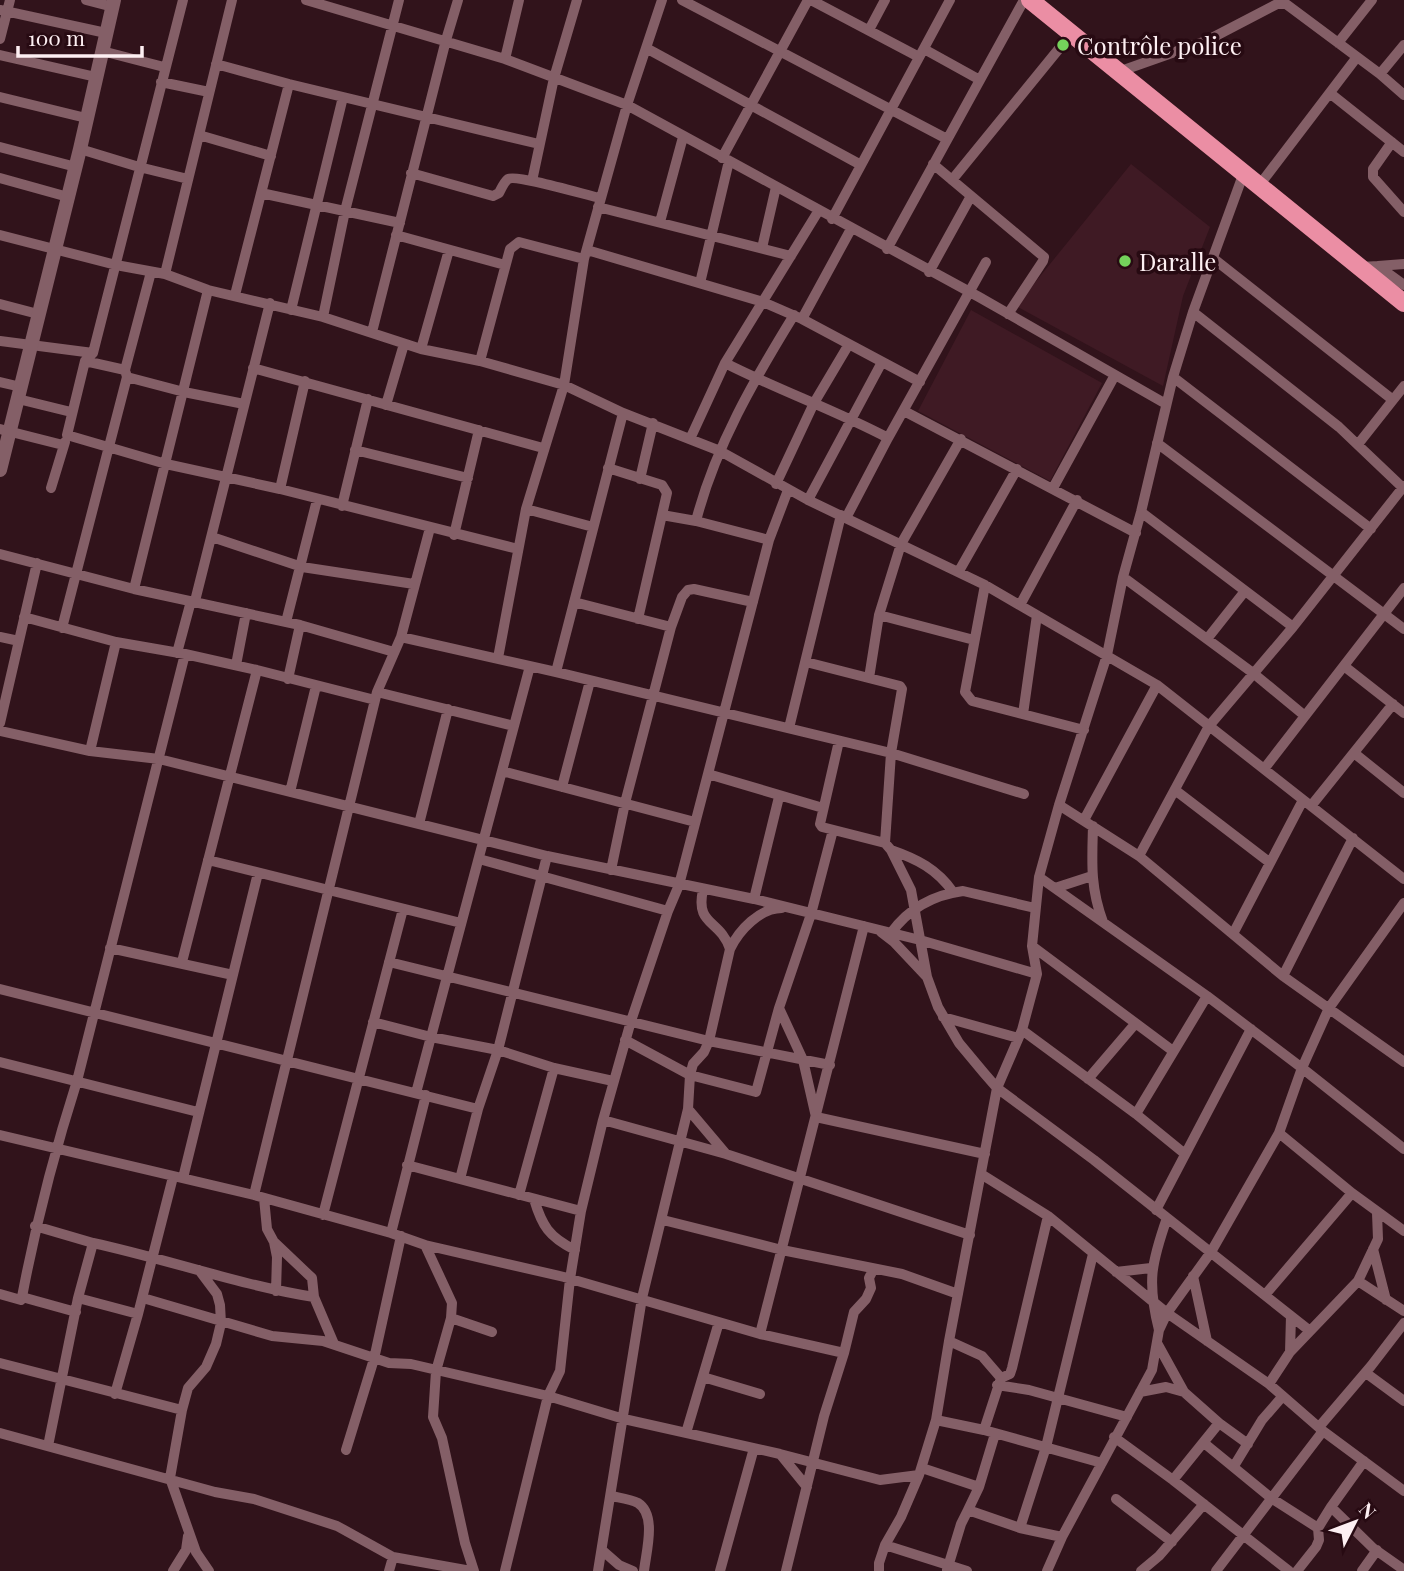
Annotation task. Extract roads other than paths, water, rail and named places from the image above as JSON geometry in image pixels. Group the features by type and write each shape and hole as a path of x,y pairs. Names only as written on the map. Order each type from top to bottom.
{"highway":[{"path":"1030,0 1258,187 1369,266 1404,303"}],"main road":[{"path":"0,470 5,430 19,393 76,167 113,3"}],"street":[{"path":"0,40 4,11 10,0"},
{"path":"86,0 113,3"},
{"path":"51,488 116,265 183,0"},
{"path":"165,275 232,0"},
{"path":"308,0 505,59 626,105 969,292 1166,404"},
{"path":"323,317 345,211 398,0"},
{"path":"372,332 411,173 458,0"},
{"path":"505,59 519,0"},
{"path":"532,181 554,78 576,0"},
{"path":"498,658 526,509 564,385 586,255 626,105 662,0"},
{"path":"682,0 947,139"},
{"path":"700,284 726,160 779,51 809,0 980,79"},
{"path":"869,30 886,0"},
{"path":"832,219 950,0"},
{"path":"887,249 1024,0"},
{"path":"1338,43 1372,0"},
{"path":"1118,72 1206,41 1278,2 1301,14 1404,95"},
{"path":"4,11 107,33"},
{"path":"952,180 1071,34"},
{"path":"1380,74 1404,45"},
{"path":"646,48 862,165"},
{"path":"102,51 164,67"},
{"path":"0,55 96,77"},
{"path":"1258,187 1357,57"},
{"path":"216,64 539,144"},
{"path":"161,82 209,92"},
{"path":"235,295 289,84"},
{"path":"1331,94 1404,152"},
{"path":"0,97 86,118"},
{"path":"291,310 343,97"},
{"path":"199,135 271,156"},
{"path":"660,222 683,137"},
{"path":"1392,142 1373,169 1373,177 1404,212"},
{"path":"0,147 76,167"},
{"path":"80,149 188,179"},
{"path":"933,164 1044,257 1008,314"},
{"path":"411,173 493,196 499,194 508,178 532,181 660,222 791,256"},
{"path":"879,1571 885,1545 901,1517 920,1472 936,1420 997,1088 1020,1034 1037,974 1032,946 1040,877 1059,805 1107,655 1123,577 1173,377 1193,312 1244,175"},
{"path":"0,178 68,197"},
{"path":"761,248 776,187"},
{"path":"261,193 400,223"},
{"path":"929,272 971,196"},
{"path":"690,439 725,363 819,210"},
{"path":"696,521 720,451 755,379 798,317 851,229"},
{"path":"0,235 165,275 208,290 323,317 421,349 480,361 564,385 720,451 776,484 985,585 1157,685 1404,879"},
{"path":"396,235 505,265"},
{"path":"480,361 510,249 519,242 586,255 763,303 798,317 920,382"},
{"path":"421,349 449,250"},
{"path":"1214,259 1393,400"},
{"path":"789,728 843,516 986,262"},
{"path":"1369,266 1404,264"},
{"path":"1369,266 1404,285"},
{"path":"62,628 151,272"},
{"path":"134,589 208,290"},
{"path":"22,1297 35,1226 55,1149 77,1082 159,759 193,601 212,537 270,303"},
{"path":"0,304 38,314"},
{"path":"1139,856 1209,726 1293,627 1403,487 1359,443 1193,312"},
{"path":"0,341 89,357 126,373 184,392 244,404"},
{"path":"386,405 404,344"},
{"path":"776,484 814,403 849,344"},
{"path":"808,500 882,362"},
{"path":"725,363 755,379 852,419 888,438"},
{"path":"253,368 543,448"},
{"path":"1053,488 1115,375"},
{"path":"1173,377 1371,528"},
{"path":"280,489 304,381"},
{"path":"0,382 19,393 71,412"},
{"path":"1359,443 1404,386"},
{"path":"342,506 368,399"},
{"path":"904,411 1136,533"},
{"path":"556,671 623,412"},
{"path":"640,479 653,423"},
{"path":"5,430 109,447 166,464 280,489 518,549"},
{"path":"454,535 480,430"},
{"path":"869,678 879,615 901,544 961,439"},
{"path":"1157,443 1404,629"},
{"path":"355,450 468,478"},
{"path":"608,468 666,488 638,619"},
{"path":"959,572 1017,469"},
{"path":"505,1571 548,1396 560,1371 581,1210 613,1081 668,911 679,885 769,540 788,490"},
{"path":"286,622 317,500"},
{"path":"1020,605 1077,500"},
{"path":"526,509 593,527"},
{"path":"1141,512 1293,627"},
{"path":"662,515 769,540"},
{"path":"276,1291 277,1257 259,1196 285,1060 376,696 401,636 430,528"},
{"path":"212,537 302,567 414,584"},
{"path":"0,554 134,589 300,625 394,652"},
{"path":"0,723 37,564"},
{"path":"1123,577 1305,716"},
{"path":"985,585 965,692 967,697 972,701 1084,730"},
{"path":"1264,769 1404,588"},
{"path":"611,870 625,803 671,627 682,597 688,590 694,589 754,602"},
{"path":"1207,639 1245,590"},
{"path":"574,602 671,627"},
{"path":"236,665 246,613"},
{"path":"879,615 974,639"},
{"path":"1023,714 1037,615"},
{"path":"24,617 116,642 236,665 316,686 448,709 514,726"},
{"path":"288,679 300,625"},
{"path":"401,636 891,753 1024,794"},
{"path":"0,637 19,641"},
{"path":"90,751 116,642"},
{"path":"806,662 900,686 902,689 891,753 888,846 911,890 928,977 943,1017 959,1043 997,1088 1310,1331"},
{"path":"346,1450 374,1359 431,1037 530,666"},
{"path":"1344,666 1404,713"},
{"path":"182,962 257,670"},
{"path":"562,787 590,681"},
{"path":"1103,922 1093,894 1089,823 1157,685"},
{"path":"290,792 316,686"},
{"path":"1234,932 1269,862 1307,803 1354,753 1393,704"},
{"path":"419,824 448,709"},
{"path":"0,731 90,751 159,759 547,856 864,926 1037,974"},
{"path":"839,741 820,824 888,846 920,861 945,880 953,892"},
{"path":"1354,753 1404,793"},
{"path":"502,771 695,822"},
{"path":"708,774 823,808"},
{"path":"1175,790 1269,862"},
{"path":"754,900 779,797"},
{"path":"1059,805 1139,856 1234,932 1283,976 1404,1062"},
{"path":"625,1040 690,1075 756,1092 758,1090 766,1051 811,914 833,830"},
{"path":"1283,976 1353,838"},
{"path":"460,1179 478,1109 498,1050 547,856"},
{"path":"479,859 668,911"},
{"path":"208,860 461,923"},
{"path":"115,1394 153,1256 198,1112 258,873"},
{"path":"1055,888 1092,876"},
{"path":"1040,877 1207,996 1401,1147 1404,1135"},
{"path":"703,890 700,904 702,913 726,938 730,948"},
{"path":"891,933 916,907 953,892 963,891 1035,908"},
{"path":"1050,1570 1062,1537 1152,1370 1159,1330 1167,1313 1211,1252 1279,1133 1302,1068 1329,1008 1404,903"},
{"path":"598,1571 642,1298 688,1109 693,1064 704,1052 709,1041 730,948 735,938 751,922 777,908 787,908"},
{"path":"323,1215 403,909"},
{"path":"760,1334 864,926"},
{"path":"878,930 894,942 928,977"},
{"path":"1032,946 1172,1051"},
{"path":"110,948 233,975"},
{"path":"389,962 709,1041 830,1065"},
{"path":"0,989 478,1109"},
{"path":"1136,1114 1207,996"},
{"path":"779,1008 803,1060 816,1117"},
{"path":"943,1017 1020,1034 1088,1079 1185,1154"},
{"path":"373,1022 498,1050 554,1068 613,1081"},
{"path":"1088,1079 1135,1024"},
{"path":"1156,1210 1251,1029"},
{"path":"0,1062 198,1112"},
{"path":"519,1195 554,1068"},
{"path":"688,1109 726,1154"},
{"path":"816,1117 985,1154"},
{"path":"603,1120 726,1154 970,1235"},
{"path":"1279,1133 1377,1213 1404,1231"},
{"path":"0,1135 259,1196 425,1245 570,1279 760,1334 844,1353"},
{"path":"408,1165 581,1210"},
{"path":"981,1174 1048,1216 1167,1313 1269,1384 1321,1429 1404,1491"},
{"path":"1265,1295 1352,1193"},
{"path":"534,1199 541,1219 551,1235 575,1250"},
{"path":"1269,1384 1290,1352 1358,1281 1378,1239 1377,1213"},
{"path":"984,1430 999,1381 1010,1374 1012,1368 1048,1216"},
{"path":"1159,1330 1152,1301 1151,1268 1167,1218"},
{"path":"663,1220 782,1250 902,1275 958,1294"},
{"path":"35,1226 276,1291 314,1297"},
{"path":"1160,1237 1182,1230"},
{"path":"274,1242 312,1278 314,1297 334,1343"},
{"path":"48,1446 78,1297 93,1243"},
{"path":"0,1433 215,1492 254,1499 337,1526 393,1557 472,1571 442,1437 433,1417 436,1371 451,1318 452,1303 425,1245"},
{"path":"1373,1250 1386,1300"},
{"path":"1020,1528 1058,1399 1093,1254"},
{"path":"1116,1272 1151,1268"},
{"path":"199,1270 216,1294 221,1323 206,1367 188,1388 170,1478 196,1552 209,1571"},
{"path":"786,1571 824,1416 854,1312 866,1299 871,1288 869,1278 873,1270"},
{"path":"1193,1276 1208,1341"},
{"path":"1358,1281 1404,1311"},
{"path":"0,1294 21,1300 22,1297 76,1312"},
{"path":"78,1297 138,1314"},
{"path":"142,1298 272,1336 334,1343 374,1359 548,1396 624,1419 780,1454 884,1481 920,1472 979,1487"},
{"path":"1290,1352 1291,1316"},
{"path":"451,1318 492,1332"},
{"path":"687,1433 719,1322"},
{"path":"1216,1571 1321,1429 1404,1323"},
{"path":"949,1341 982,1356 999,1381 1127,1417"},
{"path":"1156,1342 1184,1392 1248,1444"},
{"path":"0,1363 182,1410"},
{"path":"1366,1373 1404,1401"},
{"path":"703,1377 760,1394"},
{"path":"1140,1392 1166,1387 1184,1392"},
{"path":"1234,1466 1262,1420 1282,1397"},
{"path":"936,1420 984,1430 1102,1463"},
{"path":"1172,1480 1219,1423"},
{"path":"948,1568 961,1524 979,1487 995,1434"},
{"path":"1114,1437 1244,1535 1284,1569"},
{"path":"1204,1443 1271,1498 1318,1528"},
{"path":"720,1571 754,1448"},
{"path":"780,1454 807,1486"},
{"path":"1297,1571 1316,1547 1319,1540 1318,1528 1364,1461"},
{"path":"611,1496 634,1501 641,1505 646,1513 649,1522 644,1571"},
{"path":"1116,1499 1171,1542"},
{"path":"1141,1571 1159,1556 1204,1504"},
{"path":"1331,1507 1377,1550 1404,1570"},
{"path":"968,1510 1020,1528 1062,1537"},
{"path":"173,1571 186,1550 188,1532"},
{"path":"885,1545 948,1568 967,1571"},
{"path":"1362,1571 1377,1550"},
{"path":"603,1551 619,1565 633,1571"},
{"path":"389,1571 393,1557"}],"place":[{"name":"Contrôle police","path":"1063,45"},
{"name":"Daralle","path":"1125,261"}]}
